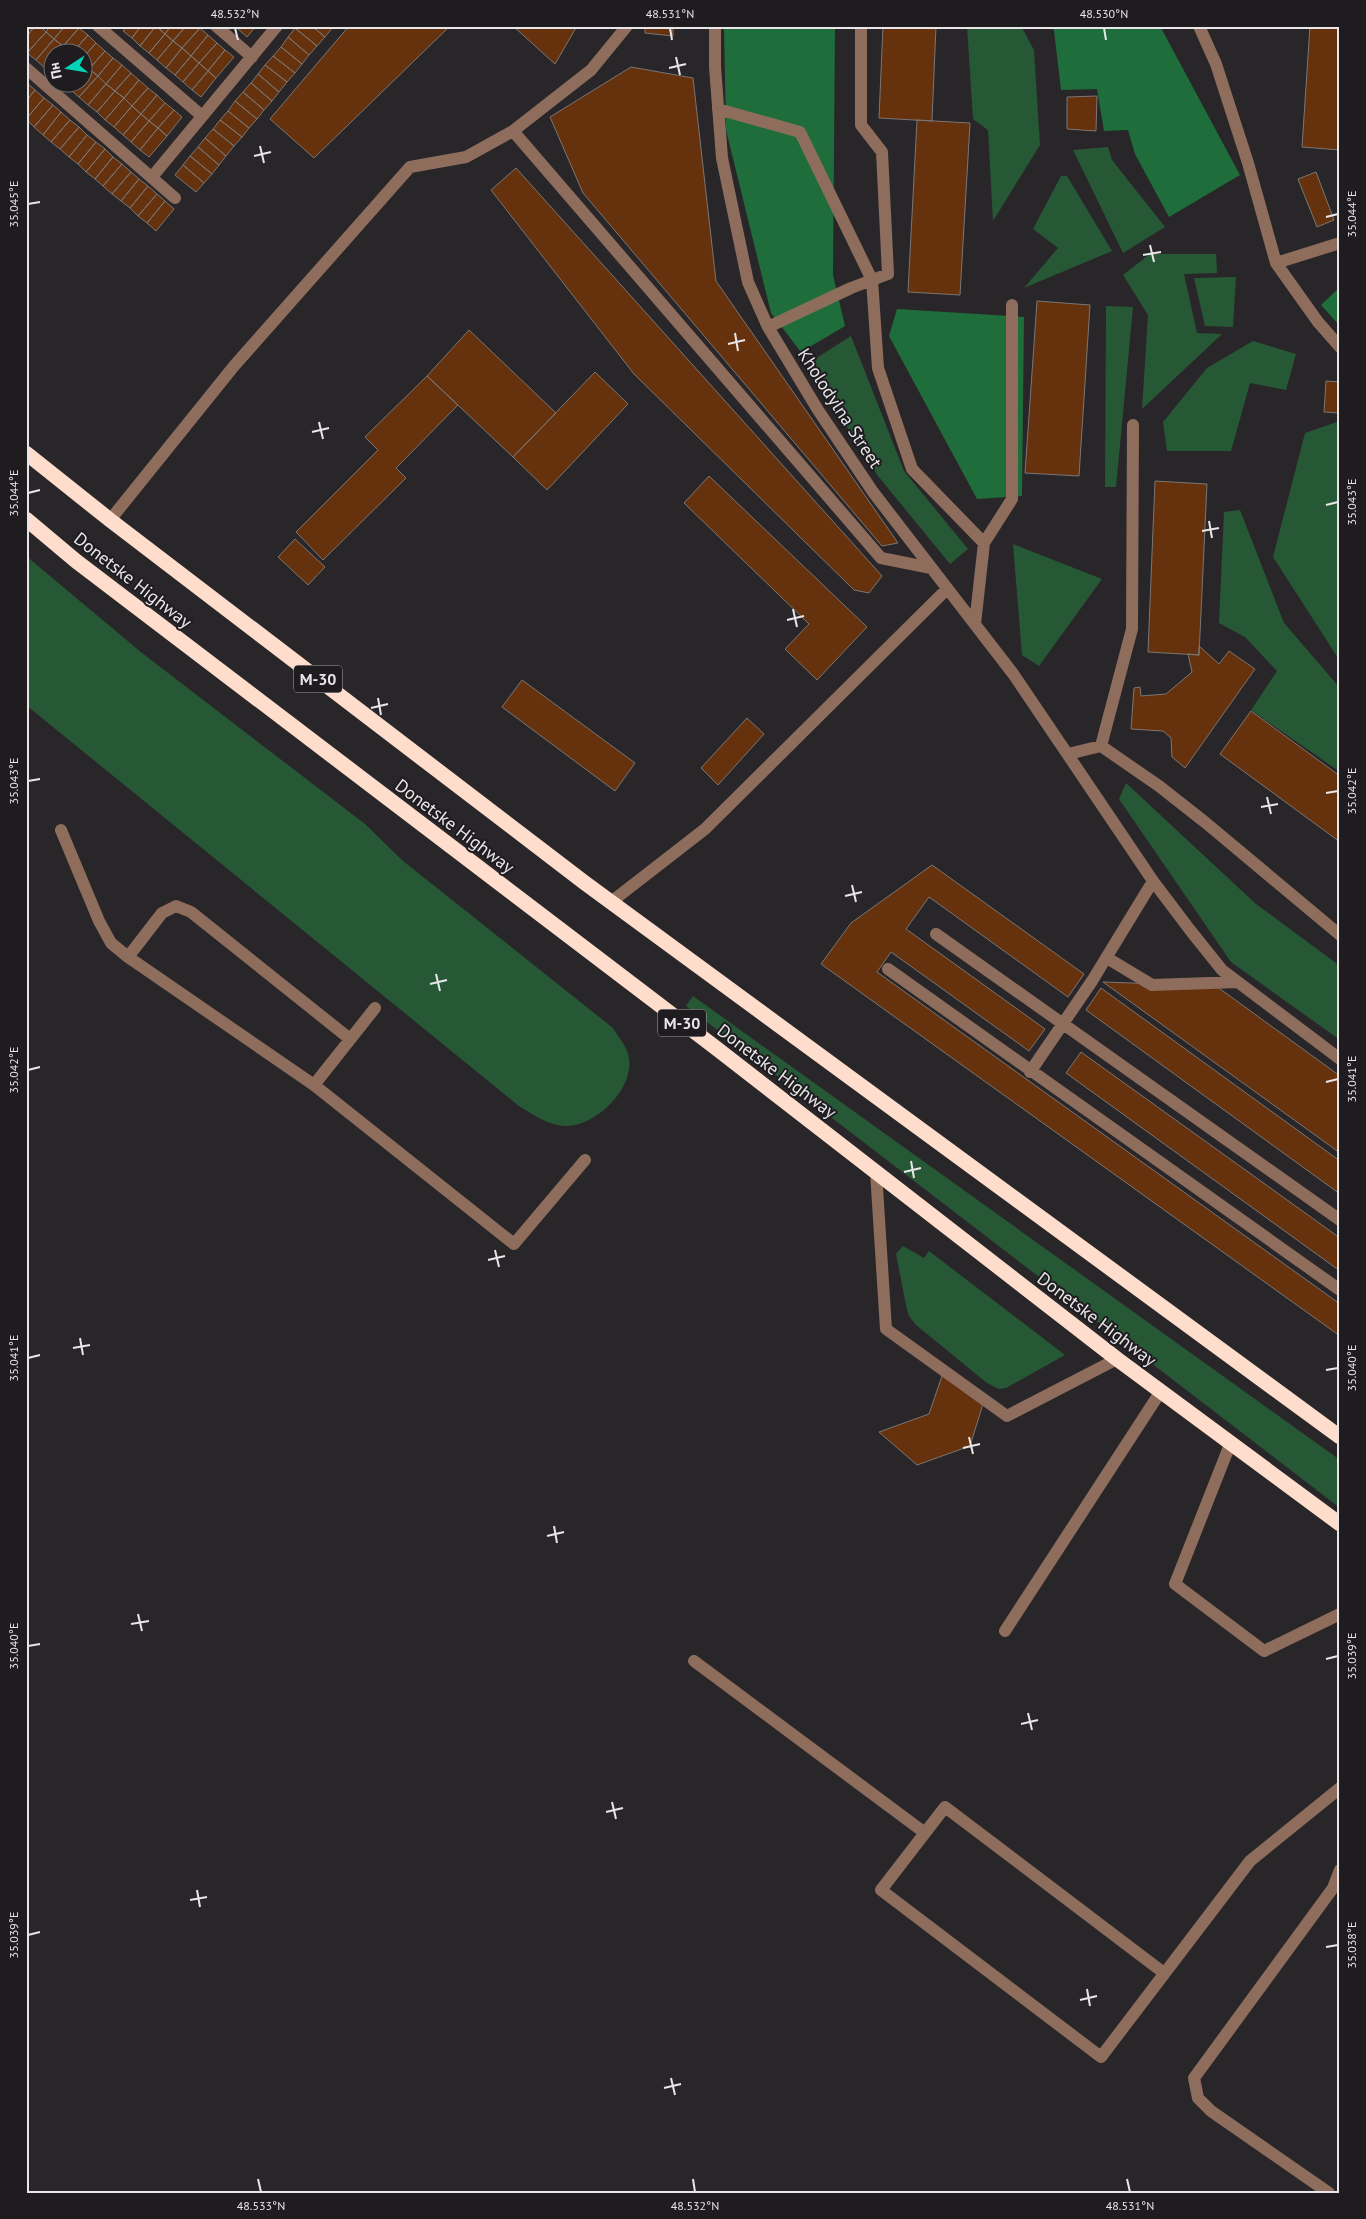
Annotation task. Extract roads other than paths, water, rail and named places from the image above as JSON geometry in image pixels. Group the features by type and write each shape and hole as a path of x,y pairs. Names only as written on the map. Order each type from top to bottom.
{"highway":[{"name":"Donetske Highway","path":"26,453 110,520 611,902 1340,1437"},
{"name":"Donetske Highway","path":"26,519 76,561 876,1172 1117,1359 1340,1524"}],"street":[{"path":"98,26 202,116"},
{"path":"216,26 252,57"},
{"path":"152,177 277,26"},
{"path":"110,520 234,366 410,167 466,157 514,131 591,70 627,26"},
{"name":"Kholodylna Street","path":"715,26 722,158 748,282 768,327 818,410 873,492 1014,675 1153,881 1222,970 1340,1058"},
{"path":"768,327 888,274 882,152 862,125 861,26"},
{"path":"1200,26 1216,64 1260,199 1276,263 1318,322 1340,346"},
{"path":"26,68 176,198"},
{"path":"718,109 800,132 872,280 878,368 912,469 984,543"},
{"path":"514,131 881,558 931,568"},
{"path":"1276,263 1340,243"},
{"path":"975,624 984,543 1012,499 1012,305"},
{"path":"1101,746 1132,629 1133,425"},
{"path":"611,902 705,829 947,589"},
{"path":"1068,754 1101,746 1200,817 1340,935"},
{"path":"61,830 99,920 112,943 128,957 314,1084 514,1244 584,1160"},
{"path":"1030,1072 1107,958 1153,881"},
{"path":"128,957 162,912 176,906 190,912 350,1039"},
{"path":"936,934 1340,1220"},
{"path":"1107,958 1152,985 1238,982"},
{"path":"888,969 1030,1072 1340,1290"},
{"path":"314,1084 375,1008"},
{"path":"876,1172 886,1330 1007,1416 1117,1359"},
{"path":"1005,1631 1161,1391"},
{"path":"1231,1442 1176,1584 1264,1651 1340,1614"},
{"path":"694,1661 925,1833"},
{"path":"1164,1973 945,1807 881,1890 1101,2057 1250,1861 1340,1788"},
{"path":"1329,2193 1211,2112 1198,2098 1194,2078 1332,1888 1340,1870"}]}
